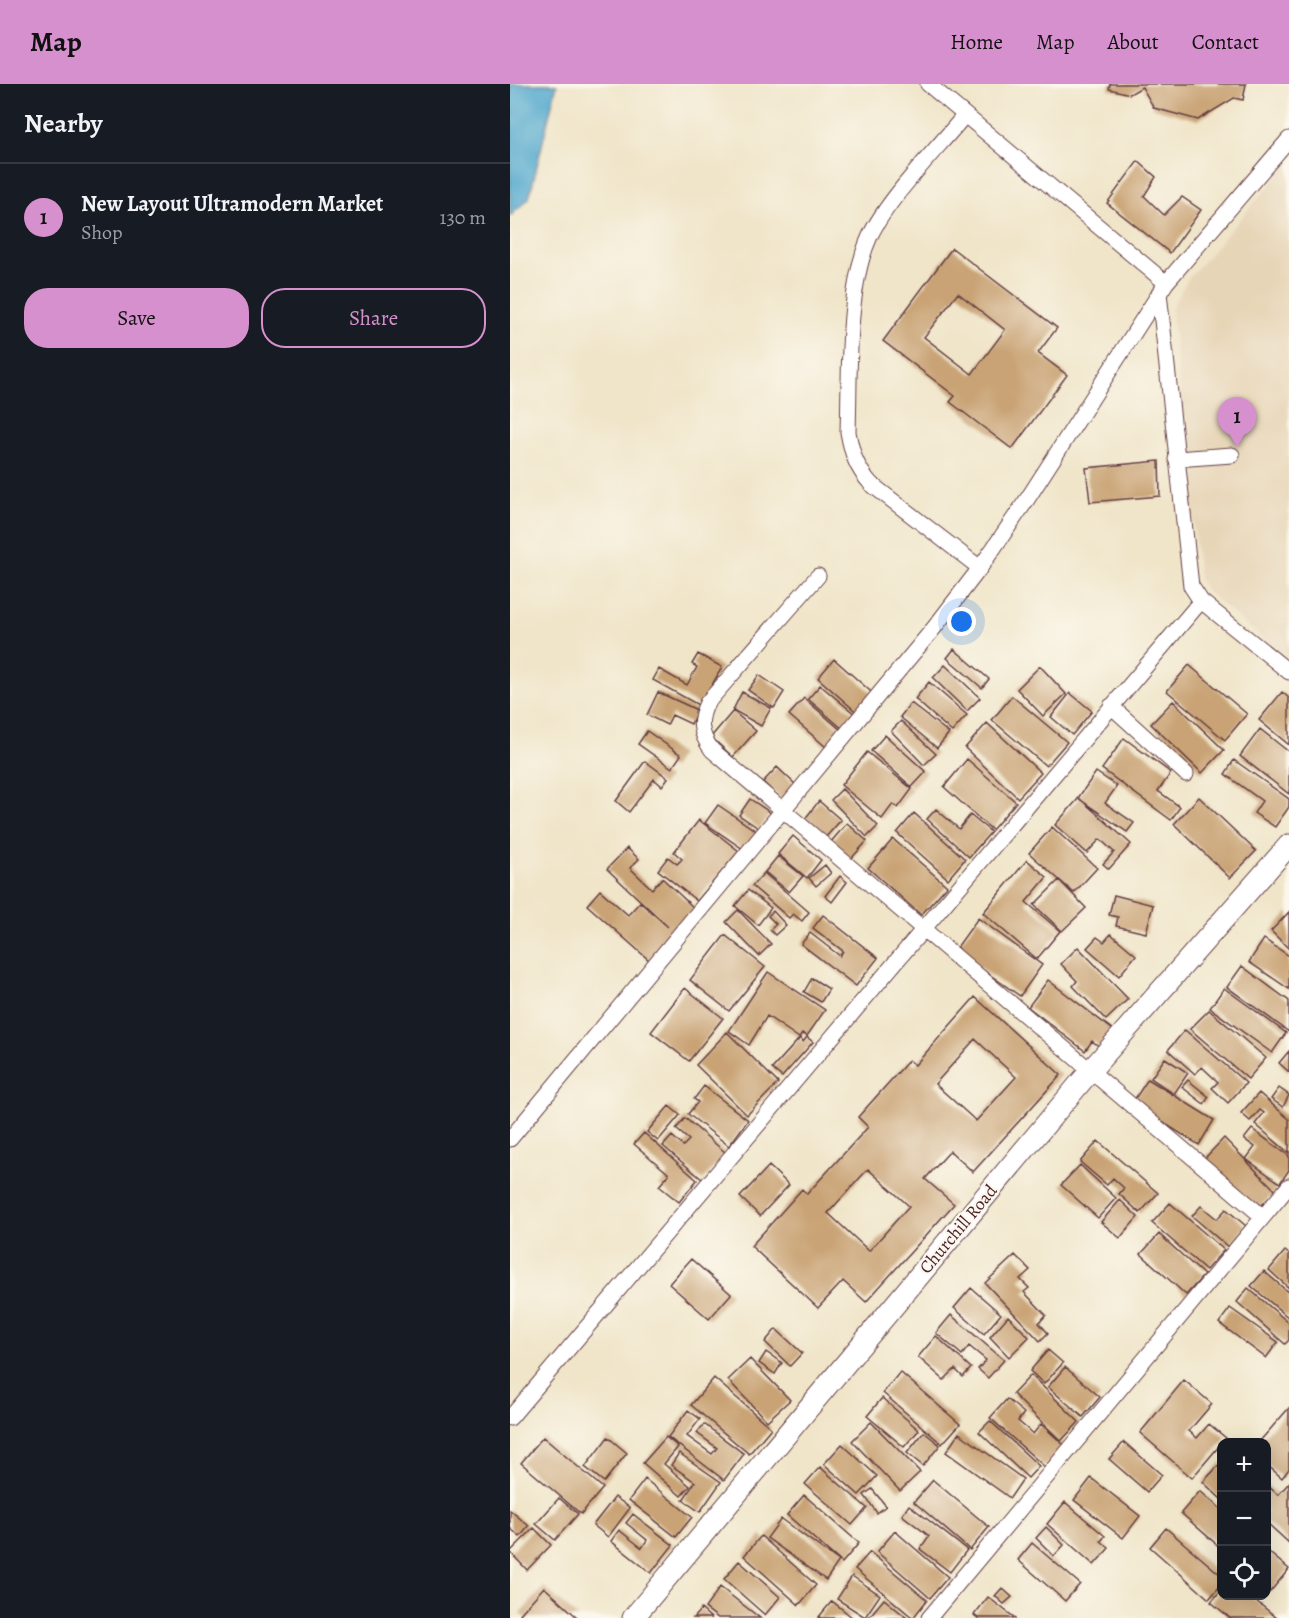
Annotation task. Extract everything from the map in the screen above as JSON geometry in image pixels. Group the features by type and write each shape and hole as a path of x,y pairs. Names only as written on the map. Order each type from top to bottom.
{"street":[{"path":"928,84 1162,288 1188,578 1195,595 1201,601 1289,672"},
{"path":"964,116 883,214 861,260 855,290 848,432 855,462 871,484 980,568"},
{"path":"510,1139 926,638 980,568 1162,288 1289,139"},
{"path":"1176,459 1232,455"},
{"path":"818,576 706,703 701,715 704,739 712,750 1263,1217"},
{"path":"510,1418 1201,601"},
{"path":"1111,706 1186,774"},
{"name":"Churchill Road","path":"633,1618 1091,1070 1289,844"},
{"path":"929,1618 1289,1186"}],"shaded area":[{"path":"1289,163 1289,660 1207,592 1199,579 1172,316 1173,305 1188,279"}],"water":[{"path":"510,84 557,84 529,198 510,216"}],"building":[{"path":"1110,84 1246,84 1243,100 1234,98 1198,120 1154,108 1142,87 1130,94 1109,89"},
{"path":"1138,161 1156,177 1144,196 1164,215 1182,197 1201,210 1170,253 1107,203"},
{"path":"952,248 1057,328 1038,353 1067,375 1012,449 950,402 955,396 883,341","holes":["958,293 1005,330 972,374 924,337"]},
{"path":"1159,461 1160,496 1090,502 1086,468"},
{"path":"954,649 989,679 982,688 947,658"},
{"path":"698,654 722,667 700,706 653,680 659,669 687,685 697,667 692,664"},
{"path":"834,659 878,698 862,717 818,678"},
{"path":"945,665 980,698 967,711 933,678"},
{"path":"1189,665 1247,714 1225,740 1167,691"},
{"path":"1040,666 1066,694 1043,716 1017,689"},
{"path":"759,675 784,692 774,708 748,690"},
{"path":"929,682 967,715 952,732 915,699"},
{"path":"820,685 856,715 844,730 808,699"},
{"path":"658,692 697,710 691,724 672,715 667,725 647,715"},
{"path":"742,692 771,708 761,726 733,710"},
{"path":"1282,692 1289,698 1289,745 1259,720"},
{"path":"1070,693 1092,711 1072,735 1051,717"},
{"path":"1012,696 1067,742 1046,766 992,720"},
{"path":"804,698 841,730 826,747 789,715"},
{"path":"1173,701 1224,750 1202,773 1151,724"},
{"path":"911,703 949,733 937,748 900,717"},
{"path":"733,711 756,731 733,757 711,737"},
{"path":"901,721 936,754 924,765 891,731"},
{"path":"987,723 1041,773 1018,798 965,748"},
{"path":"1260,729 1289,752 1289,794 1240,756"},
{"path":"647,731 681,755 672,768 638,744"},
{"path":"885,735 926,772 912,787 871,751"},
{"path":"1124,738 1171,773 1158,791 1180,807 1171,820 1102,769"},
{"path":"867,752 912,789 898,808 893,804 882,819 841,785"},
{"path":"967,759 1016,802 992,830 944,787"},
{"path":"1234,760 1289,799 1289,807 1275,827 1254,813 1262,801 1225,774"},
{"path":"645,761 668,778 662,786 654,779 629,812 616,801"},
{"path":"777,767 797,786 783,801 763,782"},
{"path":"1096,772 1117,786 1105,803 1134,823 1127,832 1078,798"},
{"path":"842,789 878,826 867,837 831,800"},
{"path":"1199,797 1256,851 1230,878 1174,824"},
{"path":"1079,798 1131,844 1109,869 1103,864 1114,852 1100,839 1087,853 1055,825"},
{"path":"750,799 771,813 760,829 739,815"},
{"path":"819,801 841,820 825,838 804,820"},
{"path":"718,805 759,833 746,851 705,823"},
{"path":"936,809 959,829 970,815 991,832 969,857 927,819"},
{"path":"914,813 965,859 948,879 897,833"},
{"path":"699,820 739,851 697,901 658,870 668,857 677,864 682,859 674,852"},
{"path":"847,823 867,841 850,860 830,843"},
{"path":"1052,827 1097,868 1074,893 1029,853"},
{"path":"793,836 821,860 807,878 778,854"},
{"path":"893,839 947,886 921,915 868,868"},
{"path":"627,848 639,859 630,868 652,889 662,878 695,909 650,961 587,905 600,890 628,915 640,902 668,927 607,869"},
{"path":"778,856 803,876 789,892 765,872"},
{"path":"1027,860 1047,877 1026,902 1060,931 1037,959 983,913"},
{"path":"825,865 831,873 816,886 809,878"},
{"path":"764,873 809,912 802,921 793,914 789,918 752,886"},
{"path":"840,876 847,882 832,902 825,896"},
{"path":"1059,880 1086,908 1062,931 1034,905"},
{"path":"748,890 771,908 758,925 735,906"},
{"path":"1114,895 1153,905 1146,933 1116,926 1118,917 1109,915"},
{"path":"738,910 771,944 759,956 726,922"},
{"path":"773,911 786,925 775,935 770,930 776,924 768,916"},
{"path":"1289,912 1289,949 1271,931"},
{"path":"823,915 878,958 856,986 801,944 810,933 840,956 843,951 813,928"},
{"path":"978,918 1042,965 1020,996 955,950"},
{"path":"1111,934 1136,955 1119,976 1087,948 1097,937 1104,942"},
{"path":"725,935 765,967 729,1011 690,980"},
{"path":"1264,939 1289,956 1289,989 1249,962"},
{"path":"1078,947 1128,999 1106,1020 1073,986 1077,981 1061,964"},
{"path":"1242,966 1289,1001 1289,1032 1227,987"},
{"path":"768,972 825,1010 807,1036 802,1033 799,1038 767,1016 749,1045 729,1031"},
{"path":"812,978 829,989 821,1002 804,992"},
{"path":"1048,980 1113,1030 1100,1047 1092,1041 1085,1051 1028,1007"},
{"path":"685,988 723,1018 689,1061 651,1032"},
{"path":"1224,988 1286,1033 1272,1053 1210,1008"},
{"path":"975,997 1061,1075 973,1172 950,1151 925,1179 954,1204 866,1302 843,1281 818,1308 751,1246 802,1189 807,1194 868,1127 858,1117 909,1060 915,1065","holes":["975,1039 1016,1077 976,1121 935,1084","868,1169 909,1206 869,1251 828,1213"]},
{"path":"1209,1010 1266,1058 1248,1079 1190,1029"},
{"path":"1185,1030 1246,1083 1228,1103 1212,1088 1218,1082 1202,1067 1195,1074 1168,1050"},
{"path":"727,1032 778,1083 747,1115 696,1065"},
{"path":"807,1037 813,1042 782,1077 772,1069 800,1038 803,1042"},
{"path":"1289,1051 1289,1072 1279,1063"},
{"path":"1165,1058 1188,1073 1174,1094 1151,1078"},
{"path":"1148,1079 1214,1120 1199,1145 1132,1103"},
{"path":"1188,1080 1209,1097 1204,1104 1182,1087"},
{"path":"704,1086 748,1120 729,1146 688,1114 698,1102 694,1099"},
{"path":"1279,1088 1289,1095 1283,1107 1271,1099"},
{"path":"1259,1093 1289,1119 1289,1153 1255,1124 1264,1113 1260,1110 1250,1121 1241,1113"},
{"path":"669,1106 680,1115 658,1141 647,1132"},
{"path":"685,1118 726,1153 703,1180 663,1146 672,1136 683,1146 689,1140 676,1129"},
{"path":"1252,1129 1289,1156 1289,1170 1280,1183 1246,1159 1255,1147 1244,1139"},
{"path":"644,1133 697,1180 679,1202 659,1186 669,1174 634,1144"},
{"path":"1224,1138 1276,1191 1256,1211 1205,1158"},
{"path":"1098,1141 1158,1193 1140,1213 1119,1194 1124,1188 1113,1178 1107,1185 1080,1162"},
{"path":"1080,1165 1116,1198 1098,1218 1061,1185"},
{"path":"769,1166 789,1185 760,1216 740,1197"},
{"path":"1120,1200 1138,1217 1120,1238 1101,1222"},
{"path":"1170,1203 1224,1250 1206,1270 1152,1223"},
{"path":"1201,1206 1217,1219 1226,1209 1246,1226 1228,1247 1192,1216"},
{"path":"1159,1234 1204,1275 1186,1295 1141,1254"},
{"path":"1285,1251 1289,1254 1289,1288 1269,1270"},
{"path":"1015,1255 1030,1270 1020,1279 1029,1288 1024,1292 1046,1315 1039,1323 1048,1333 1040,1341 985,1283"},
{"path":"691,1259 731,1294 709,1319 669,1284"},
{"path":"1264,1271 1289,1293 1289,1318 1251,1286"},
{"path":"971,1288 1001,1314 984,1334 954,1308"},
{"path":"1248,1288 1289,1323 1289,1340 1285,1344 1237,1302"},
{"path":"1230,1308 1278,1342 1266,1358 1219,1323"},
{"path":"951,1315 1004,1360 988,1378 978,1369 986,1360 969,1346 962,1355 936,1333"},
{"path":"1008,1316 1029,1337 1009,1357 990,1337"},
{"path":"776,1329 802,1353 790,1366 765,1342"},
{"path":"936,1336 971,1368 963,1377 955,1369 944,1380 918,1357"},
{"path":"1048,1350 1063,1363 1044,1384 1030,1371"},
{"path":"766,1352 782,1363 775,1374 759,1363"},
{"path":"750,1359 790,1400 767,1421 728,1380"},
{"path":"1065,1367 1100,1397 1083,1417 1048,1387"},
{"path":"900,1372 960,1424 942,1444 883,1393"},
{"path":"1031,1375 1079,1422 1061,1441 1013,1394"},
{"path":"714,1378 771,1428 749,1454 691,1405"},
{"path":"1184,1380 1212,1404 1189,1431 1197,1438 1209,1424 1226,1438 1217,1438 1217,1449 1192,1478 1140,1433"},
{"path":"882,1398 919,1430 904,1447 867,1416"},
{"path":"1007,1399 1024,1413 1018,1421 1033,1434 1041,1424 1064,1445 1045,1467 990,1418"},
{"path":"1289,1408 1289,1469 1282,1478 1271,1468 1271,1438 1263,1438"},
{"path":"688,1410 700,1419 687,1436 712,1454 717,1448 697,1433 704,1424 744,1454 724,1480 668,1437"},
{"path":"990,1421 1039,1466 1028,1478 979,1432"},
{"path":"871,1422 920,1472 900,1491 852,1441"},
{"path":"924,1432 940,1445 923,1466 907,1453"},
{"path":"959,1433 1023,1479 1010,1498 946,1452"},
{"path":"543,1437 603,1488 581,1514 521,1463"},
{"path":"608,1437 627,1453 604,1482 585,1467"},
{"path":"666,1437 678,1447 664,1464 690,1486 681,1496 643,1463"},
{"path":"1124,1442 1162,1475 1147,1492 1109,1459"},
{"path":"842,1444 877,1476 859,1495 824,1464"},
{"path":"679,1453 721,1482 700,1512 683,1500 695,1482 671,1465"},
{"path":"820,1467 867,1508 852,1525 805,1484"},
{"path":"1217,1467 1217,1495 1203,1482"},
{"path":"1091,1478 1140,1516 1123,1538 1074,1500"},
{"path":"645,1479 692,1517 676,1537 629,1500"},
{"path":"933,1480 989,1527 970,1550 914,1502"},
{"path":"1289,1483 1289,1543 1271,1527 1271,1489 1278,1495"},
{"path":"872,1489 886,1506 877,1513 864,1495"},
{"path":"1200,1491 1217,1506 1217,1545 1181,1513"},
{"path":"804,1495 859,1543 842,1563 787,1515"},
{"path":"615,1497 630,1508 608,1537 593,1525"},
{"path":"559,1498 578,1514 555,1540 536,1524"},
{"path":"1065,1502 1105,1536 1101,1541 1109,1548 1094,1565 1047,1524"},
{"path":"909,1505 967,1550 950,1572 920,1549 929,1536 902,1515"},
{"path":"510,1510 529,1526 520,1537 510,1528"},
{"path":"633,1514 673,1545 651,1573 611,1541 619,1530 642,1548 647,1540 626,1523"},
{"path":"781,1519 839,1561 826,1580 767,1538"},
{"path":"1046,1527 1064,1545 1054,1556 1036,1538"},
{"path":"534,1528 551,1545 527,1570 510,1552"},
{"path":"1166,1528 1217,1572 1217,1590 1209,1599 1150,1547"},
{"path":"895,1531 948,1577 930,1598 877,1552"},
{"path":"761,1536 816,1585 799,1605 744,1556"},
{"path":"1032,1543 1080,1584 1065,1601 1018,1560"},
{"path":"870,1552 927,1600 913,1618 855,1569"},
{"path":"1271,1554 1289,1569 1271,1591"},
{"path":"739,1561 780,1597 765,1615 724,1579"},
{"path":"852,1576 880,1595 865,1617 837,1599"},
{"path":"544,1587 578,1618 525,1618 520,1614"},
{"path":"720,1587 760,1618 718,1618 705,1608"},
{"path":"1002,1588 1012,1597 1004,1604 995,1596"},
{"path":"1217,1595 1217,1600 1255,1600 1277,1618 1230,1618 1211,1602"},
{"path":"988,1597 1015,1618 978,1618 974,1615"},
{"path":"884,1599 907,1618 868,1618"},
{"path":"832,1601 853,1618 818,1618"},
{"path":"701,1609 711,1618 693,1618"}],"place":[{"name":"New Layout Ultramodern Market","path":"1237,447"}]}
